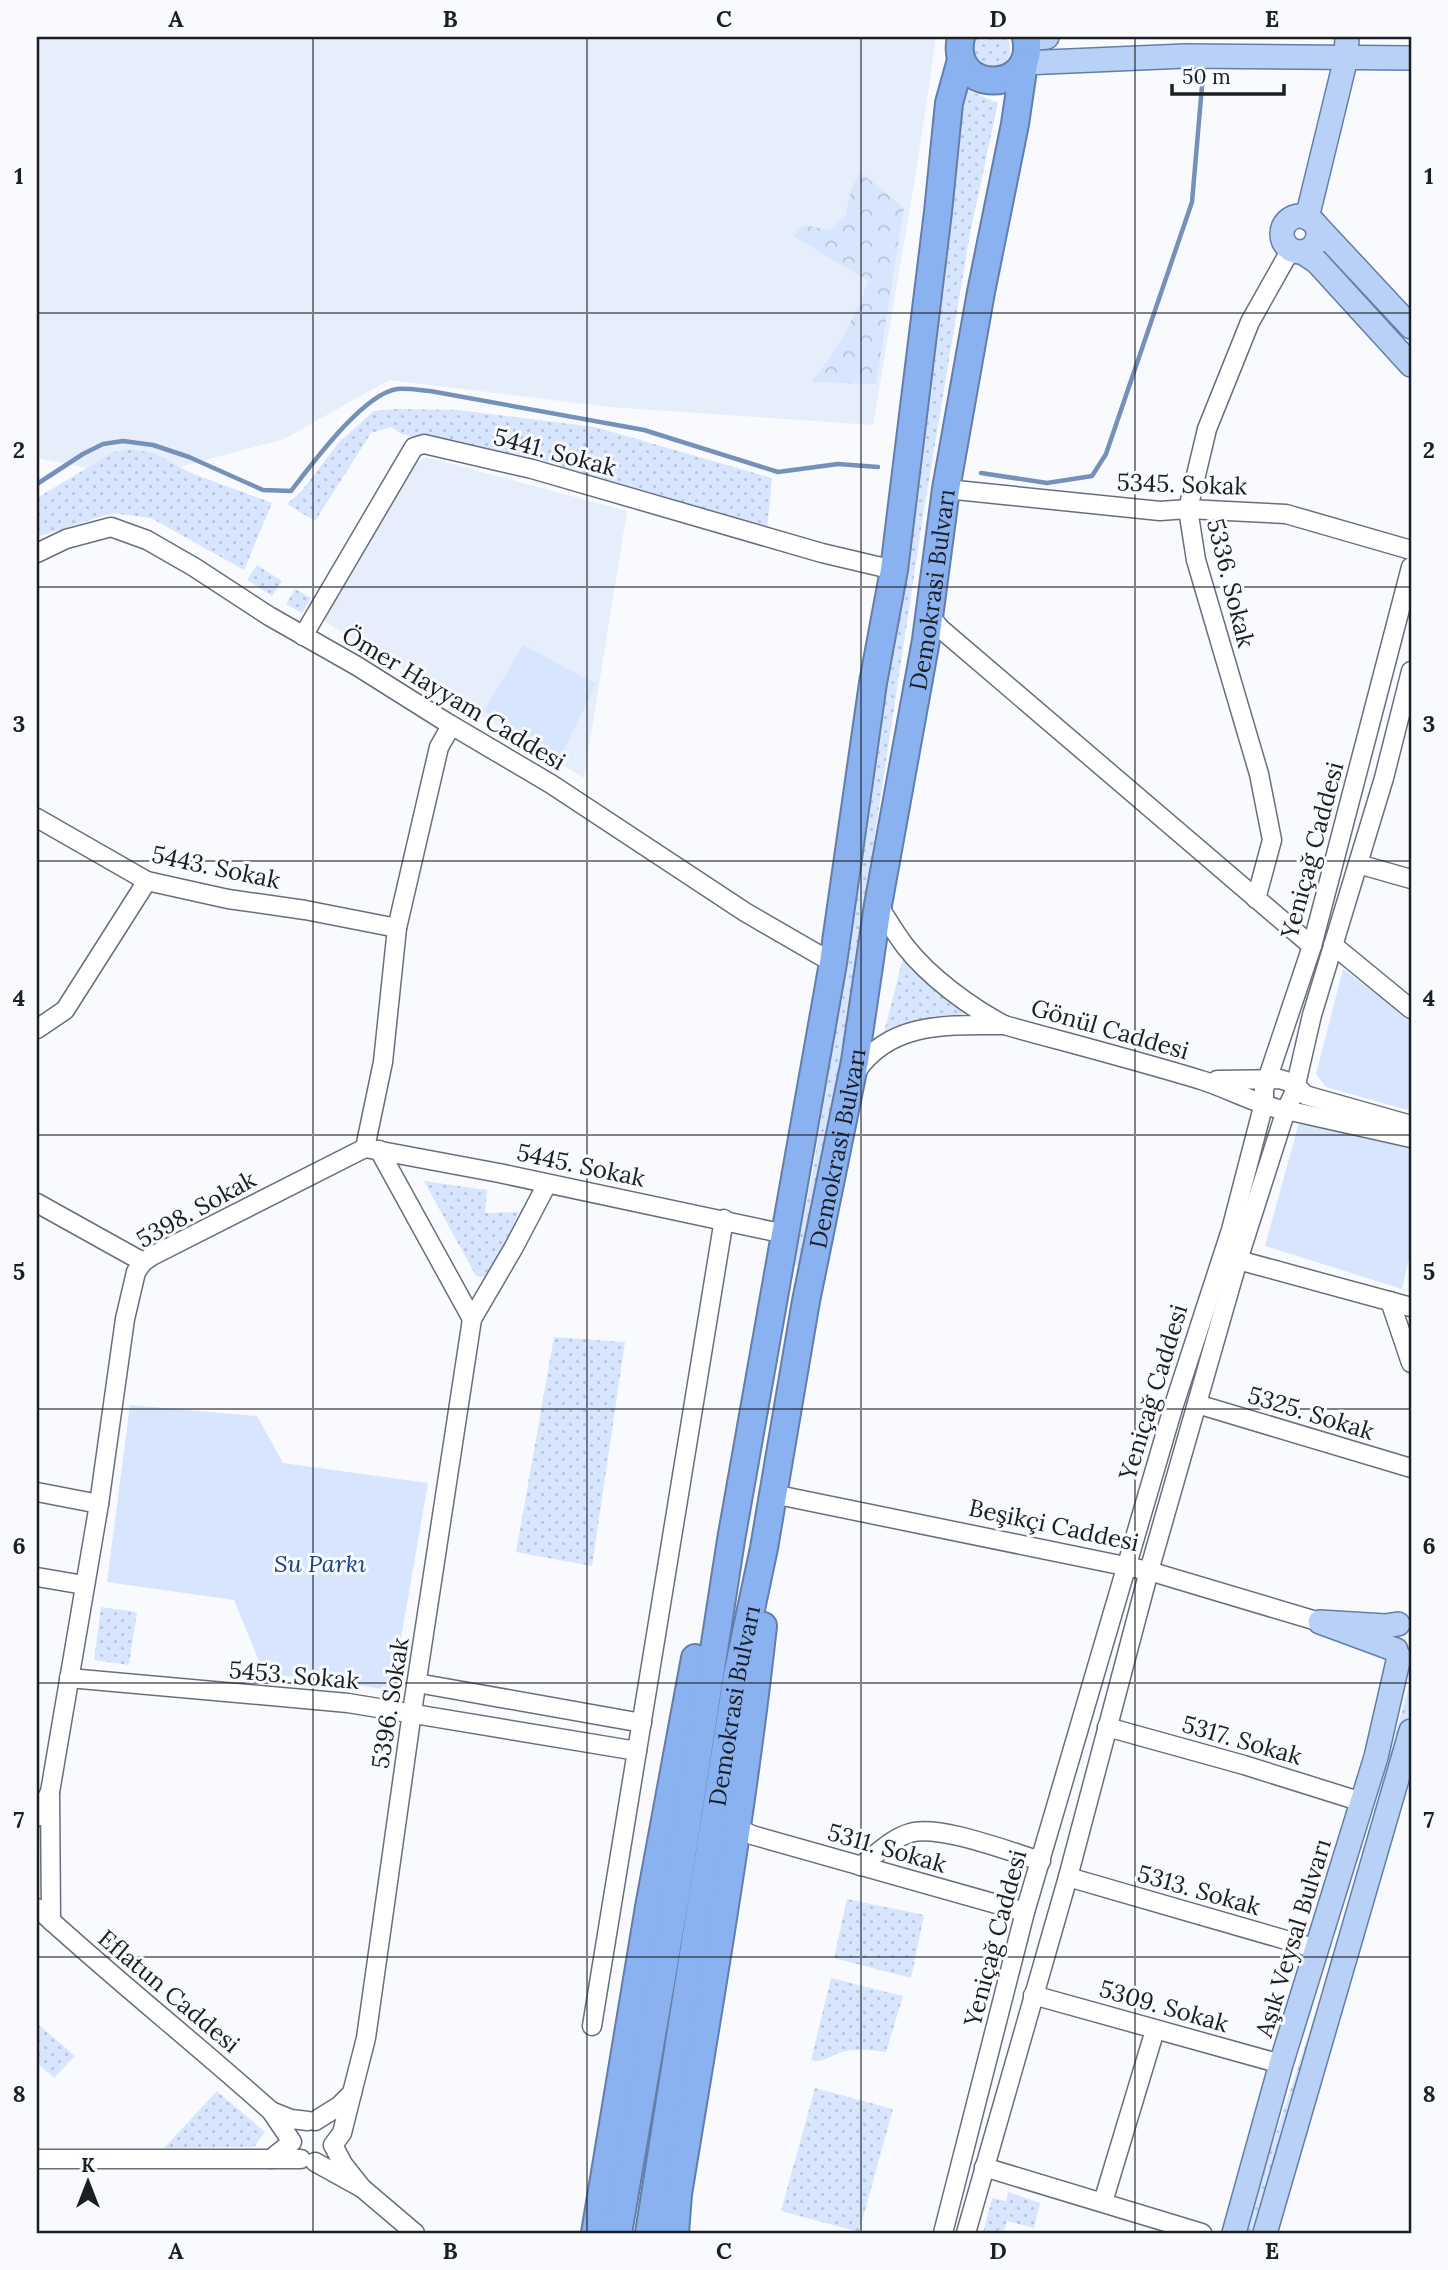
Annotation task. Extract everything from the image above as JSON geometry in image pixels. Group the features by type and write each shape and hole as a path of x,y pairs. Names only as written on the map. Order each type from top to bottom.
{"highway":[{"path":"961,48 967,69 976,77 997,81 1017,72 1030,42"},
{"name":"Demokrasi Bulvarı","path":"649,2233 737,1675 764,1548 806,1301 852,1078 878,905 929,615 946,489 1030,42"},
{"name":"Demokrasi Bulvarı","path":"618,2233 676,1895 732,1540 833,963 873,683 894,570 949,103 961,48"},
{"path":"595,2233 649,1907 697,1648 711,1594 732,1540"},
{"path":"675,2233 678,2194 749,1750 766,1591 764,1548"}],"main road":[{"path":"1030,42 1185,56 1347,47 1411,58"},
{"path":"1296,251 1308,251 1316,242 1318,231 1311,221 1347,47"},
{"path":"1311,221 1411,327"},
{"path":"1296,251 1317,262 1411,365"},
{"name":"Beşikçi Caddesi","path":"1320,1622 1385,1626 1407,1615"},
{"name":"Aşık Veysal Bulvarı","path":"1234,2233 1281,2064 1376,1757 1402,1658 1394,1634 1407,1615"},
{"name":"Beşikçi Caddesi","path":"1320,1622 1402,1658"},
{"path":"1265,2233 1411,1731"}],"street":[{"name":"5336. Sokak","path":"1256,900 1272,840 1259,774 1196,560 1188,509 1207,429 1250,322 1296,251"},
{"name":"5441. Sokak","path":"303,636 415,447 424,444 532,469 822,553 894,570"},
{"name":"5345. Sokak","path":"946,489 1160,511 1188,509 1286,514 1411,550"},
{"name":"Ömer Hayyam Caddesi","path":"37,553 66,539 111,527 147,540 551,785 745,912 833,963"},
{"name":"Yeniçağ Caddesi","path":"943,2233 1025,1912 1172,1408 1231,1230 1264,1103 1264,1090 1312,946 1411,567"},
{"path":"929,615 941,629 1312,946"},
{"name":"Yeniçağ Caddesi","path":"966,2233 1068,1877 1149,1571 1238,1260 1286,1110 1294,1093 1334,945 1406,707 1411,671"},
{"path":"451,726 439,747 397,928 372,1149 472,1319 548,1184"},
{"name":"5443. Sokak","path":"37,818 147,881 228,899 305,910 397,928"},
{"path":"1358,864 1411,878"},
{"path":"37,1029 65,1010 147,881"},
{"path":"878,905 905,946 923,965 979,1012 1004,1025"},
{"path":"1334,945 1411,1009"},
{"path":"852,1078 867,1055 896,1037 941,1025 1004,1025"},
{"name":"Gönül Caddesi","path":"1004,1025 1203,1080 1278,1110 1391,1132 1411,1139"},
{"name":"Gönül Caddesi","path":"1203,1080 1280,1079 1295,1084 1305,1095 1411,1125"},
{"name":"5445. Sokak","path":"372,1149 724,1219 785,1234"},
{"name":"5398. Sokak","path":"51,1921 50,1792 99,1504 125,1319 136,1272 143,1262 186,1237 372,1149"},
{"path":"37,1203 143,1262"},
{"path":"592,2026 724,1219"},
{"path":"1238,1260 1411,1307"},
{"path":"1390,1301 1411,1363"},
{"name":"5396. Sokak","path":"333,2145 342,2133 366,2038 472,1319"},
{"name":"5325. Sokak","path":"1197,1404 1411,1468"},
{"path":"37,1492 99,1504"},
{"name":"Beşikçi Caddesi","path":"773,1494 1149,1571 1320,1622"},
{"path":"37,1577 84,1585"},
{"name":"5453. Sokak","path":"69,1678 348,1703 637,1751"},
{"path":"417,1683 642,1723"},
{"name":"5317. Sokak","path":"1107,1727 1244,1765 1362,1802"},
{"name":"5398. Sokak","path":"37,1817 50,1792"},
{"name":"5311. Sokak","path":"737,1828 752,1835 1025,1912"},
{"path":"860,1866 900,1838 909,1833 920,1832 950,1834 1041,1861"},
{"path":"37,1847 50,1867 37,1886"},
{"name":"5313. Sokak","path":"1068,1877 1317,1949"},
{"name":"Eflatun Caddesi","path":"37,1908 271,2111"},
{"name":"5309. Sokak","path":"1033,1994 1281,2064"},
{"path":"1103,2202 1155,2030"},
{"path":"352,2093 339,2106 296,2129 292,2141 293,2148 308,2161 362,2188"},
{"path":"271,2111 291,2119 321,2122 331,2132 333,2145 343,2164 362,2188 415,2233"},
{"path":"271,2111 292,2141"},
{"path":"271,2159 292,2141"},
{"path":"37,2159 308,2161 327,2157 333,2145"},
{"path":"984,2167 1202,2233"}],"shaded area":[{"path":"37,37 936,37 873,425 609,407 389,380 284,439 138,478 37,458"},
{"path":"426,457 627,511 584,778 327,623 322,615 415,464"}],"green space":[{"path":"966,37 1007,37 1010,46 1008,58 1000,65 980,70"},
{"path":"960,87 998,103 970,233 924,510 832,1119 802,1267 794,1265 811,1181 839,1009 878,733 908,551 930,386"},
{"path":"860,172 904,208 876,384 811,382 844,334 868,281 793,236 804,225 831,230 846,215 851,190"},
{"path":"458,410 595,427 772,478 767,530 566,472 402,434 391,427 371,433 315,521 287,504 301,492 339,442 374,411"},
{"path":"127,449 153,453 191,473 272,503 244,570 151,518 112,513 37,537 37,498 112,453"},
{"path":"257,565 282,581 272,596 247,580"},
{"path":"295,589 311,598 302,613 286,604"},
{"path":"523,645 596,684 561,755 484,711"},
{"path":"903,958 967,1014 920,1021 883,1036"},
{"path":"1343,969 1411,1019 1411,1111 1326,1087 1316,1074"},
{"path":"1300,1119 1411,1147 1411,1249 1402,1289 1265,1246"},
{"path":"424,1181 487,1190 485,1213 519,1212 492,1272 485,1277 476,1276"},
{"path":"554,1337 625,1342 592,1566 516,1552"},
{"name":"Su Parkı","path":"130,1405 257,1416 283,1463 428,1483 392,1690 264,1673 234,1600 107,1582"},
{"path":"101,1607 137,1612 129,1665 94,1660"},
{"path":"1411,1679 1411,1710 1333,1982 1255,2233 1243,2233 1326,1982"},
{"path":"847,1899 924,1915 911,1978 834,1958"},
{"path":"831,1978 903,1996 886,2052 850,2050 822,2060 811,2060"},
{"path":"37,2023 75,2056 54,2078 37,2063"},
{"path":"815,2088 893,2109 859,2232 781,2211"},
{"path":"217,2091 265,2132 254,2147 164,2148"},
{"path":"1008,2192 1040,2203 1034,2228 1007,2221 1003,2233 983,2233 992,2198 1006,2201"}],"waterway":[{"path":"981,473 1047,483 1092,476 1106,454 1192,202 1204,63"},
{"path":"37,484 83,454 103,444 123,441 153,445 189,457 263,490 291,491 354,416 369,403 397,389 430,391 644,430 778,472 838,464 878,467"}]}
